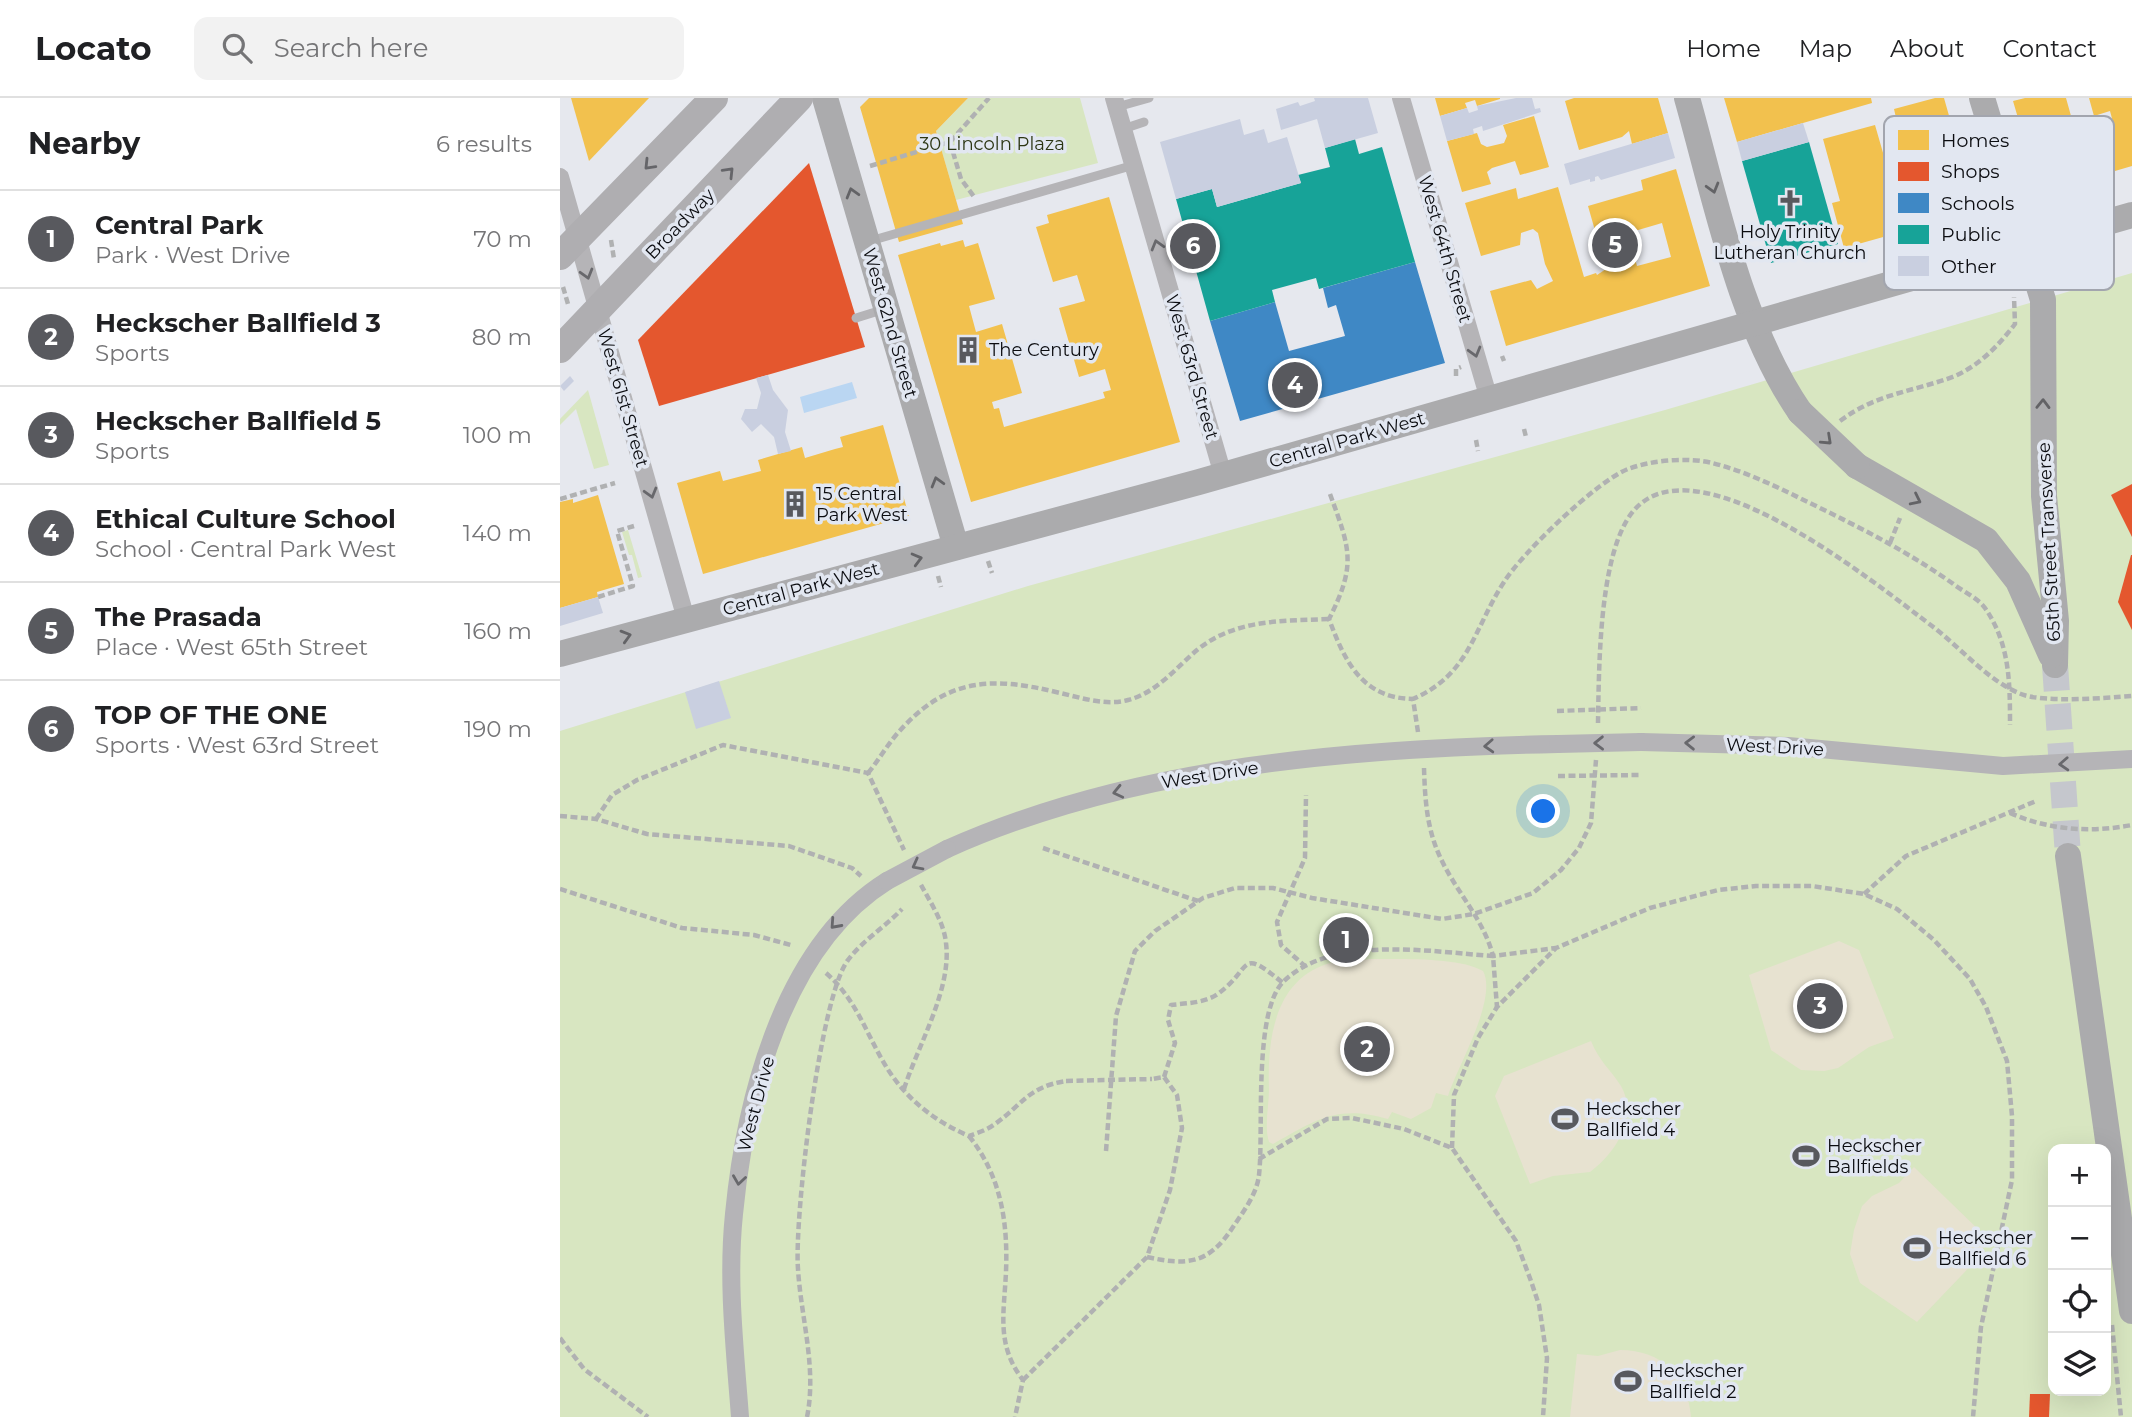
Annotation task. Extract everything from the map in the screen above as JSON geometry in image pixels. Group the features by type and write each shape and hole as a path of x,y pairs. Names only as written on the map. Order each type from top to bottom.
{"main road":[{"path":"569,247 713,98"},
{"name":"Broadway","path":"560,349 584,309 799,98"},
{"name":"West 62nd Street","path":"825,98 956,547"},
{"name":"65th Street Transverse","path":"1687,98 1741,288 1781,381 1800,412 1857,466 1969,528 1998,552 2027,598 2055,665 2056,621 2044,496 2044,311 2041,290"},
{"path":"1982,98 1987,116"},
{"name":"Central Park West","path":"2114,220 2132,215"},
{"name":"Central Park West","path":"560,654 1223,475 1884,286"},
{"path":"2068,856 2122,1315"}],"street":[{"name":"West 64th Street","path":"1401,98 1489,399"},
{"name":"West 63rd Street","path":"1116,102 1223,475"},
{"name":"West 61st Street","path":"560,177 569,247 584,309 687,619"},
{"name":"West Drive","path":"740,1417 732,1253 734,1215 747,1132 766,1060 804,969 835,924 882,884 947,849 1012,821 1166,781 1308,761 1421,750 1641,742 1788,746 2003,766 2132,759"}],"lane":[{"path":"1116,102 1149,98"},
{"path":"1123,129 1144,122"},
{"path":"867,242 1134,165"},
{"path":"856,318 887,309"}],"path":[{"path":"847,173 950,142 989,98"},
{"path":"950,142 961,179 982,207"},
{"path":"610,239 614,259"},
{"path":"563,287 584,309"},
{"path":"1837,424 1877,398 1956,375 1979,362 1998,346 2015,324 2014,296"},
{"path":"1524,429 1525,437"},
{"path":"1476,440 1478,451"},
{"path":"1330,494 1349,545 1342,594 1329,620 1342,656 1356,677 1378,693 1413,699 1436,689 1450,676 1470,647 1506,578 1535,544 1611,478 1628,469 1657,462 1709,462 1768,482 1912,554 1983,605 1996,626 2005,652 2010,688 2010,725"},
{"path":"560,499 615,483"},
{"path":"1598,726 1604,607 1622,530 1640,503 1659,491 1672,488 1700,491 1743,505 1799,533 1877,584 2010,688 2031,697 2132,696"},
{"path":"598,597 633,586 617,531 634,526"},
{"path":"868,773 911,720 926,707 965,687 1005,681 1098,702 1129,700 1144,694 1208,643 1239,626 1329,620"},
{"path":"1413,699 1426,810 1432,837 1488,935 1493,956 1497,1007"},
{"path":"1557,710 1641,708"},
{"path":"596,819 612,795 637,780 723,745 868,773"},
{"path":"1106,1151 1116,1016 1135,951 1177,913 1198,901 1235,888 1289,891 1312,898 1442,919 1474,914 1533,893 1561,870 1579,848 1591,823 1597,749"},
{"path":"868,773 900,843"},
{"path":"1558,776 1642,775"},
{"path":"1306,795 1305,859 1289,891 1278,922 1281,945 1306,967"},
{"path":"1864,894 1906,856 2036,801"},
{"path":"2009,813 2041,824 2099,831 2132,825"},
{"path":"560,816 596,819 647,834 789,846 852,868 882,884"},
{"path":"1043,848 1198,901"},
{"path":"1147,1257 1175,1264 1194,1262 1213,1250 1228,1235 1247,1207 1259,1177 1264,1041 1274,999 1283,983 1306,967 1347,951 1493,956 1556,948 1650,908 1718,890 1789,885 1864,894 1898,909 1934,940 1970,979 1986,1007 2007,1061 2012,1116 2012,1180 1981,1328 1973,1417"},
{"path":"560,889 682,928 754,935 791,945"},
{"path":"807,1417 809,1349 799,1292 799,1221 813,1105 837,982 847,961 902,909"},
{"path":"904,1089 946,969 946,942 939,919"},
{"path":"1452,1148 1454,1095 1478,1038 1497,1007 1556,948"},
{"path":"1164,1077 1175,1044 1168,1020 1171,1005 1206,1000 1221,992 1243,966 1250,962 1260,964 1283,983"},
{"path":"821,967 857,1006 887,1068 904,1089 932,1118 947,1128 969,1136 993,1170 1006,1234 1005,1349 1023,1380"},
{"path":"969,1136 994,1125 1031,1091 1045,1084 1164,1077"},
{"path":"1015,1417 1023,1380 1147,1257 1170,1190 1182,1128 1177,1095 1164,1077"},
{"path":"1259,1158 1327,1119 1352,1118 1404,1129 1452,1148 1510,1231 1528,1272 1539,1305 1545,1343 1543,1417"},
{"path":"2121,1417 2122,1315"},
{"path":"560,1338 563,1347 584,1369 648,1417"}],"green space":[{"name":"30 Lincoln Plaza","path":"968,98 1080,98 1098,163 956,200 936,131"},
{"path":"2132,273 2132,1417 560,1417 560,731 1028,586 1665,410 2074,290 2114,290 2114,278"},
{"path":"588,390 609,465 594,469 576,409 560,425 560,419"},
{"path":"628,530 642,577 638,578 622,532"}],"sand":[{"path":"1839,941 1859,950 1894,1038 1869,1047 1838,1068 1824,1071 1801,1070 1771,1050 1749,975"},
{"path":"1372,959 1445,961 1473,966 1483,971 1486,983 1481,1015 1448,1096 1436,1093 1431,1108 1411,1119 1392,1112 1388,1119 1355,1113 1341,1114 1315,1122 1273,1144 1269,1142 1267,1123 1270,1050 1273,1030 1287,995 1314,969 1334,962"},
{"name":"Heckscher Ballfield 4","path":"1591,1041 1626,1098 1626,1122 1622,1134 1608,1155 1590,1172 1553,1176 1530,1184 1495,1096 1504,1076"},
{"name":"Heckscher Ballfield 6","path":"1914,1167 1982,1233 1983,1253 1917,1322 1860,1283 1850,1254 1862,1206 1872,1196 1899,1183"},
{"name":"Heckscher Ballfield 2","path":"1620,1350 1648,1355 1670,1368 1685,1389 1691,1417 1570,1417 1577,1354 1598,1356"}],"water":[{"path":"852,382 857,398 804,413 800,397"}],"building: Homes":[{"path":"571,98 649,98 589,161"},
{"name":"30 Lincoln Plaza","path":"869,98 968,98 936,131 963,224 899,242 860,107"},
{"path":"1435,98 1500,99 1477,106 1475,100 1465,103 1467,108 1440,116"},
{"path":"1574,98 1658,98 1668,133 1632,144 1629,131 1622,137 1579,150 1565,101"},
{"path":"1724,98 1871,98 1872,103 1737,142"},
{"path":"1944,98 1949,116 1896,116 1894,109"},
{"path":"2025,98 2066,98 2071,116 2017,116 2013,101"},
{"path":"2089,98 2132,98 2132,166 2114,171 2114,116 2110,111 2094,116"},
{"path":"1534,116 1549,167 1520,175 1515,161 1487,172 1491,184 1462,192 1447,141 1477,133 1481,144 1487,147 1504,143 1507,136 1503,125"},
{"path":"1875,125 1884,156 1884,237 1844,248 1832,203 1840,201 1823,139"},
{"path":"1676,169 1710,286 1506,346 1490,291 1531,280 1537,289 1553,281 1545,264 1538,233 1533,229 1521,233 1520,245 1481,256 1465,203 1516,188 1518,199 1558,187 1584,277 1596,273 1597,275 1606,269 1588,206 1643,190 1641,180","holes":["1662,223 1671,257 1637,266 1628,233"]},
{"name":"The Century","path":"1109,197 1180,442 971,502 898,255 940,243 941,246 963,240 965,247 978,243 995,299 969,306 976,332 1002,324 1022,393 992,402 994,409 999,408 1004,427 1105,398 1103,392 1111,390 1105,369 1079,377 1059,308 1085,301 1077,275 1053,282 1036,227 1049,223 1047,215"},
{"name":"15 Central Park West","path":"883,425 909,516 703,574 677,483 720,471 723,481 761,471 758,460 802,447 805,458 843,447 840,437"},
{"path":"598,495 624,584 597,592 598,597 560,608 560,502 573,499 573,503"}],"building: Shops":[{"path":"809,163 865,347 659,406 638,340"},
{"path":"2132,484 2132,537 2111,495"},
{"path":"2132,555 2132,630 2118,602"},
{"path":"2030,1394 2048,1394 2049,1417 2029,1417"}],"building: Schools":[{"path":"1415,262 1445,363 1240,421 1210,321 1275,302 1289,351 1345,336 1336,305 1328,308 1323,288"}],"building: Public":[{"path":"1355,139 1359,154 1382,147 1415,262 1319,289 1316,278 1272,290 1275,302 1210,321 1176,199 1212,189 1217,207 1301,183 1298,175 1330,167 1325,148"},
{"name":"Holy Trinity Lutheran Church","path":"1809,142 1838,244 1771,263 1742,161"}],"building: Other":[{"path":"1314,98 1368,98 1378,133 1325,148 1317,119 1281,130 1276,109 1298,102 1300,106 1315,101"},
{"path":"1516,98 1532,98 1535,109 1540,108 1541,112 1483,131 1482,126 1473,129 1474,134 1447,141 1440,116 1467,108 1469,113 1478,110 1477,106"},
{"path":"1240,119 1244,135 1264,129 1268,143 1287,137 1301,183 1217,207 1212,189 1176,199 1160,142"},
{"path":"1803,123 1809,142 1742,161 1737,142"},
{"path":"1668,133 1675,158 1601,180 1598,176 1595,181 1590,182 1590,179 1570,185 1564,164"},
{"path":"768,375 773,390 788,410 785,432 791,451 778,454 774,437 761,424 752,432 741,419 745,409 757,409 761,393 756,378"},
{"path":"570,376 574,381 564,391 560,386"},
{"path":"598,597 603,613 560,626 560,608"},
{"path":"719,681 731,718 696,729 685,692"}],"tunnel":[{"path":"2055,665 2068,856"}],"place":[{"name":"Holy Trinity Lutheran Church","path":"1790,203"},
{"name":"The Prasada","path":"1615,245"},
{"name":"TOP OF THE ONE","path":"1193,246"},
{"name":"The Century","path":"968,350"},
{"name":"Ethical Culture School","path":"1295,385"},
{"name":"15 Central Park West","path":"795,504"},
{"name":"Central Park","path":"1346,940"},
{"name":"Heckscher Ballfield 5","path":"1820,1006"},
{"name":"Heckscher Ballfield 3","path":"1367,1049"},
{"name":"Heckscher Ballfield 4","path":"1565,1119"},
{"name":"Heckscher Ballfields","path":"1806,1156"},
{"name":"Heckscher Ballfield 6","path":"1917,1248"},
{"name":"Heckscher Ballfield 2","path":"1628,1381"}]}
